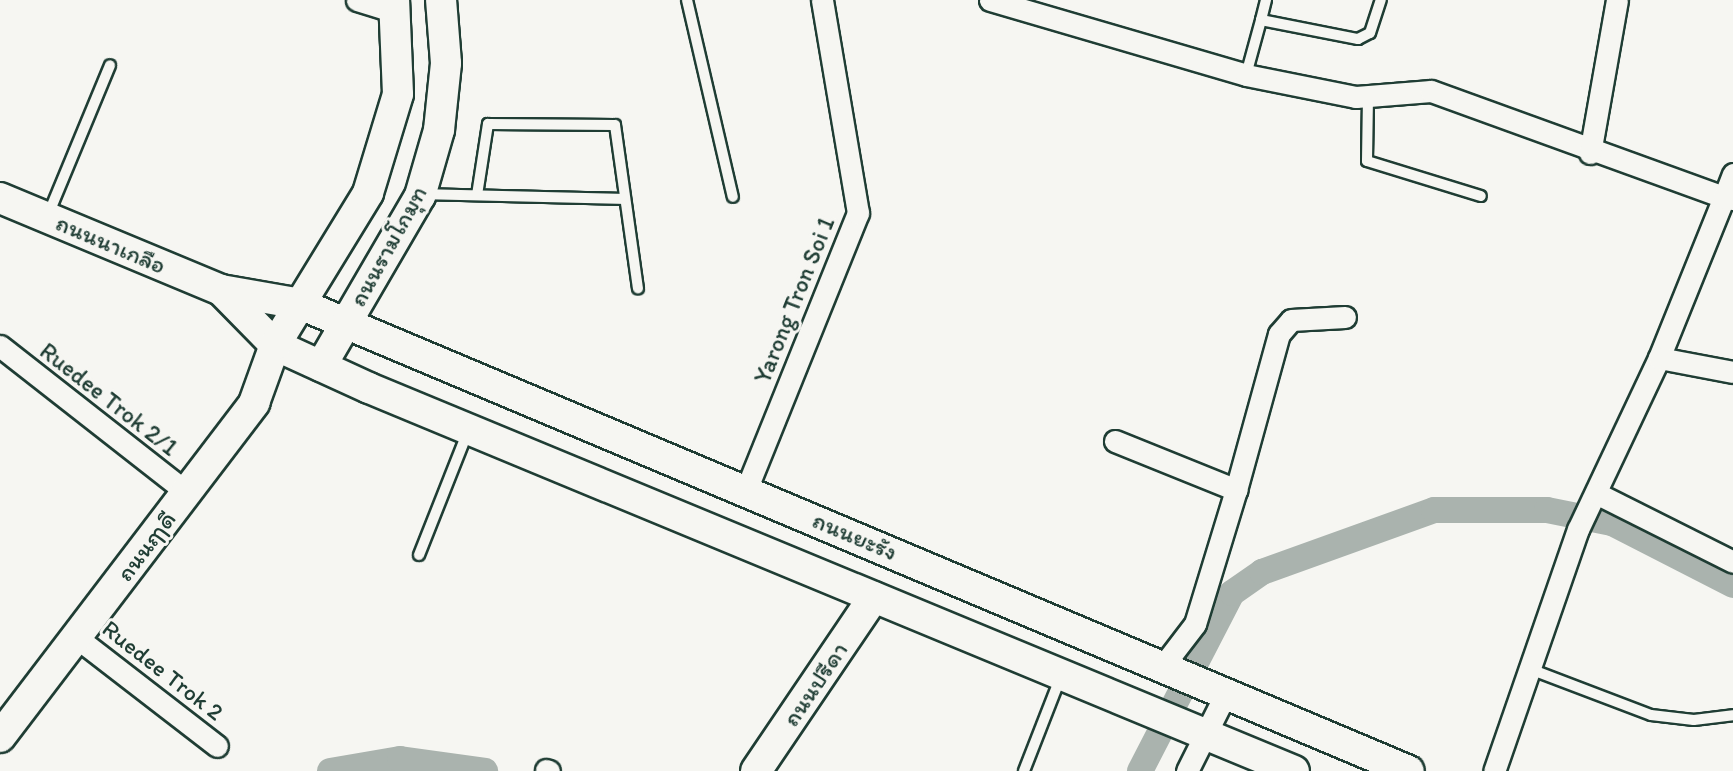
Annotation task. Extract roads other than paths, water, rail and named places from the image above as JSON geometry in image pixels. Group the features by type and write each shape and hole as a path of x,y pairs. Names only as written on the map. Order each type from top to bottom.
{"main road":[{"name":"ถนนรามโกมุท","path":"321,366 421,194 439,130 446,63 441,0"},
{"name":"ถนนรามโกมุท","path":"275,345 368,193 398,94 395,6"},
{"name":"ถนนนาเกลือ","path":"0,198 221,290 300,304"},
{"name":"ถนนนาเกลือ","path":"221,290 275,345"},
{"name":"ถนนยะรัง","path":"300,304 344,326 746,490 1409,771"},
{"name":"ถนนยะรัง","path":"275,345 469,429 1294,771"},
{"name":"ถนนฤๅดี","path":"0,737 254,402 275,345"},
{"name":"ถนนปรีดา","path":"756,771 874,597"}],"street":[{"path":"357,0 395,6"},
{"name":"Yarong Tron Soi 1","path":"746,490 858,213 822,0"},
{"path":"990,0 1043,8 1246,75 1368,97 1431,91 1590,153 1728,198"},
{"path":"1590,153 1617,0"},
{"path":"1494,771 1578,529 1659,358 1728,198 1733,174"},
{"path":"1165,668 1195,624 1279,334 1292,320 1345,317"},
{"name":"Ruedee Trok 2/1","path":"0,346 186,492"},
{"path":"1659,358 1733,372"},
{"path":"1115,441 1236,490"},
{"path":"1593,499 1733,562"},
{"name":"Ruedee Trok 2","path":"76,637 217,746"},
{"path":"1187,771 1199,731 1219,690"}],"lane":[{"path":"687,0 733,197"},
{"path":"1246,75 1266,0"},
{"path":"1261,20 1358,39 1370,33 1381,0"},
{"path":"47,218 110,65"},
{"path":"1368,97 1367,162 1481,196"},
{"path":"477,195 488,124 615,125 622,199 638,288"},
{"path":"421,194 622,199"},
{"path":"419,555 469,429"},
{"path":"1530,669 1651,715 1694,720 1733,715"},
{"path":"1024,771 1062,674"}],"waterway":[{"path":"1140,771 1232,593 1262,572 1434,510 1547,510 1612,523 1733,585"},
{"path":"330,771 400,759 485,771"}]}
